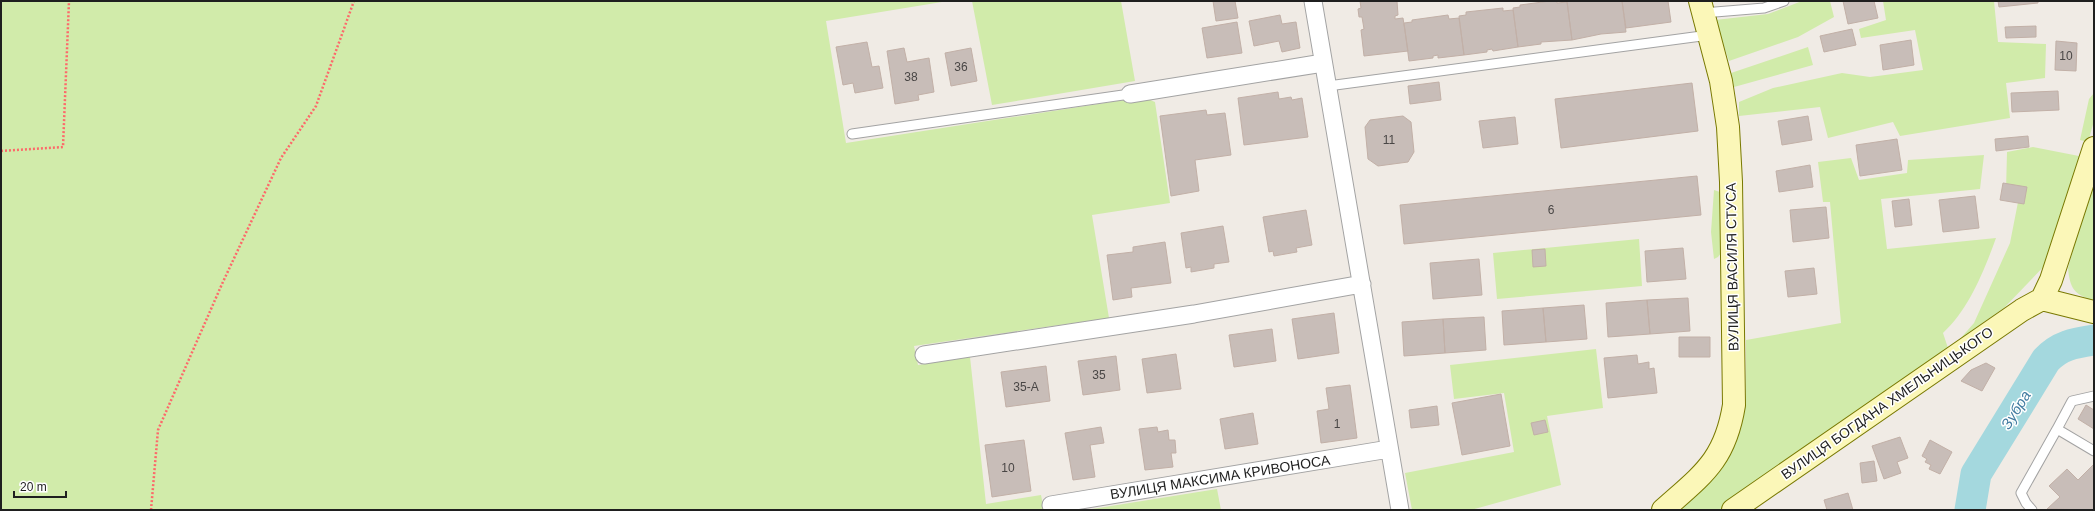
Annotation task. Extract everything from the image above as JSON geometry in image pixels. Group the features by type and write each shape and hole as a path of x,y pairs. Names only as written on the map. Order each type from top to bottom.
{"street":[{"path":"1313,1 1400,510"},
{"name":"ВУЛИЦЯ ВАСИЛЯ СТУСА","path":"1663,510 1704,473 1724,445 1731,423 1734,405 1731,182 1728,127 1721,81 1702,7"},
{"path":"1130,94 1323,63"},
{"path":"2094,148 2061,253 2042,298 2094,312"},
{"path":"924,355 1194,314 1362,284"},
{"name":"ВУЛИЦЯ БОГДАНА ХМЕЛЬНИЦЬКОГО","path":"1733,510 2022,310 2042,298"},
{"name":"ВУЛИЦЯ МАКСИМА КРИВОНОСА","path":"1051,505 1389,449"}],"lane":[{"path":"1702,7 1764,8 1784,1"},
{"path":"1328,86 1710,35"},
{"path":"852,134 1130,94"},
{"path":"2032,510 2026,503 2021,493 2072,401 2094,396"},
{"path":"2057,429 2094,451"}],"path":[{"path":"1,151 63,147 69,1"},
{"path":"151,510 158,430 222,284 281,158 316,106 354,1"}],"green space":[{"path":"1,1 948,1 826,21 846,143 1143,97 1155,102 1170,203 1092,215 1109,318 914,346 918,365 970,357 986,504 1041,495 1044,510 1,510"},
{"path":"972,1 1121,1 1135,81 992,105"},
{"path":"1802,1 1830,1 1834,17 1798,37 1729,61 1715,20 1768,14"},
{"path":"1883,1 1994,1 1998,42 2046,44 2045,78 2006,83 2010,118 1900,136 1893,122 1828,138 1820,107 1739,116 1739,102 1773,88 1842,73 1870,77 1923,70 1915,30 1861,38 1859,29 1886,20"},
{"path":"1808,47 1813,65 1734,87 1731,73"},
{"path":"2094,93 2094,121 2088,142 2080,140 2089,99"},
{"path":"2033,147 2084,157 2050,260 2004,308 1960,339 1974,323 2010,243 2019,197 2006,191 2007,152"},
{"path":"1984,155 1980,189 1881,199 1887,249 1996,238 1975,289 1961,313 1943,333 1948,348 1719,510 1677,510 1736,438 1746,402 1746,340 1841,323 1830,202 1823,202 1818,162 1851,158 1859,180 1907,173 1908,160"},
{"path":"2094,175 2094,301 2082,296 2074,290 2070,281 2068,268"},
{"path":"1714,190 1720,192 1722,195 1721,253 1714,259 1711,232"},
{"path":"1639,239 1642,286 1497,299 1493,253"},
{"path":"1596,349 1603,408 1547,416 1561,485 1471,510 1412,510 1405,473 1514,452 1504,393 1454,399 1450,365"},
{"path":"1217,489 1221,510 1086,510"}],"building":[{"path":"1213,1 1235,1 1238,18 1216,21"},
{"path":"1360,1 1397,1 1398,15 1395,16 1395,19 1403,18 1408,51 1364,56 1361,30 1364,29 1362,17 1359,17 1358,9 1361,8"},
{"path":"1557,1 1557,3 1567,2 1572,40 1541,42 1541,44 1518,47 1513,8 1520,7 1520,5"},
{"path":"1567,1 1622,1 1626,32 1601,34 1572,40"},
{"path":"1622,1 1668,1 1671,22 1626,28"},
{"path":"1843,1 1874,1 1878,18 1848,24"},
{"path":"1998,1 2038,1 2038,3 1999,7"},
{"path":"1503,8 1503,11 1513,10 1518,47 1493,51 1492,49 1487,50 1487,52 1464,55 1459,16 1466,15 1466,12"},
{"path":"1280,15 1282,24 1296,22 1300,48 1282,52 1279,41 1254,46 1249,21"},
{"path":"1448,15 1449,19 1459,18 1464,55 1438,58 1438,55 1433,56 1433,58 1409,61 1404,23 1412,22 1412,20"},
{"path":"1237,22 1242,53 1207,58 1202,28"},
{"path":"2036,26 2036,37 2006,38 2005,27"},
{"path":"1852,29 1856,45 1824,52 1820,36"},
{"path":"1911,40 1914,65 1883,70 1880,45"},
{"path":"2056,41 2077,43 2076,71 2055,70"},
{"path":"867,42 872,67 879,66 883,88 855,93 853,83 843,85 836,47"},
{"path":"904,48 907,62 929,58 934,92 918,95 919,100 895,104 887,51"},
{"path":"971,48 977,81 951,86 945,53"},
{"path":"1439,82 1441,100 1410,104 1408,86"},
{"path":"1692,83 1698,131 1561,148 1555,99"},
{"path":"2058,91 2059,110 2012,112 2011,93"},
{"path":"1278,92 1279,99 1291,97 1292,100 1302,98 1308,137 1244,145 1238,98"},
{"path":"1206,110 1207,115 1225,113 1231,155 1195,160 1199,191 1171,196 1160,116"},
{"path":"1403,116 1411,122 1414,152 1408,162 1378,166 1368,159 1365,127 1370,120"},
{"path":"1808,116 1812,140 1782,145 1778,121"},
{"path":"1515,117 1518,144 1483,148 1479,121"},
{"path":"2028,136 2029,147 1996,151 1995,139"},
{"path":"1897,139 1902,170 1860,176 1856,145"},
{"path":"1810,165 1813,187 1779,192 1776,171"},
{"path":"1697,176 1701,215 1404,244 1400,205"},
{"path":"2003,183 2027,187 2024,204 2000,200"},
{"path":"1975,196 1979,228 1943,232 1939,200"},
{"path":"1909,199 1912,225 1895,227 1892,201"},
{"path":"1826,207 1829,238 1793,242 1790,210"},
{"path":"1306,210 1312,245 1296,248 1297,252 1274,256 1273,251 1269,252 1263,217"},
{"path":"1223,226 1229,262 1214,264 1214,268 1191,272 1191,267 1186,268 1181,233"},
{"path":"1165,242 1171,283 1131,288 1132,297 1113,300 1107,255 1133,252 1133,247"},
{"path":"1683,248 1686,279 1647,282 1645,251"},
{"path":"1545,249 1546,266 1533,267 1532,250"},
{"path":"1479,259 1482,295 1433,299 1430,263"},
{"path":"1814,268 1817,294 1788,297 1785,271"},
{"path":"1688,298 1690,331 1650,334 1647,300"},
{"path":"1647,300 1650,334 1608,337 1606,303"},
{"path":"1584,305 1587,339 1546,342 1543,308"},
{"path":"1543,308 1546,342 1504,345 1502,311"},
{"path":"1334,313 1339,353 1298,359 1292,319"},
{"path":"1484,317 1486,350 1445,353 1443,319"},
{"path":"1443,319 1445,353 1404,356 1402,322"},
{"path":"1272,329 1276,361 1234,367 1229,335"},
{"path":"1679,337 1710,337 1710,357 1679,357"},
{"path":"1176,354 1181,389 1147,393 1142,359"},
{"path":"1637,355 1638,364 1649,362 1649,369 1654,368 1657,393 1608,398 1604,358"},
{"path":"1116,356 1120,390 1083,395 1078,361"},
{"path":"1986,363 1995,368 1982,391 1961,381 1971,370"},
{"path":"1046,366 1050,401 1006,407 1001,372"},
{"path":"1350,385 1357,438 1321,443 1317,411 1329,409 1326,388"},
{"path":"1501,394 1510,446 1462,455 1452,403"},
{"path":"2086,405 2094,410 2094,429 2078,419"},
{"path":"1437,406 1439,425 1411,428 1409,410"},
{"path":"1253,413 1258,444 1225,449 1220,419"},
{"path":"1545,420 1548,432 1534,435 1531,423"},
{"path":"1101,427 1104,443 1090,445 1095,477 1073,480 1065,433"},
{"path":"1157,427 1158,432 1168,430 1169,440 1175,440 1176,453 1171,453 1173,467 1145,470 1139,429"},
{"path":"1900,437 1908,458 1897,462 1901,473 1884,479 1872,446"},
{"path":"1024,440 1031,491 992,497 985,445"},
{"path":"1930,440 1952,452 1940,474 1929,469 1931,465 1925,462 1927,459 1922,456"},
{"path":"1874,461 1877,481 1862,483 1860,463"},
{"path":"2094,464 2094,510 2047,509 2060,497 2049,486 2067,469 2078,480"},
{"path":"1848,493 1853,510 1827,510 1824,500"}],"waterway":[{"name":"Зубра","path":"1970,510 1976,474 2046,360 2062,348 2094,340"}]}
